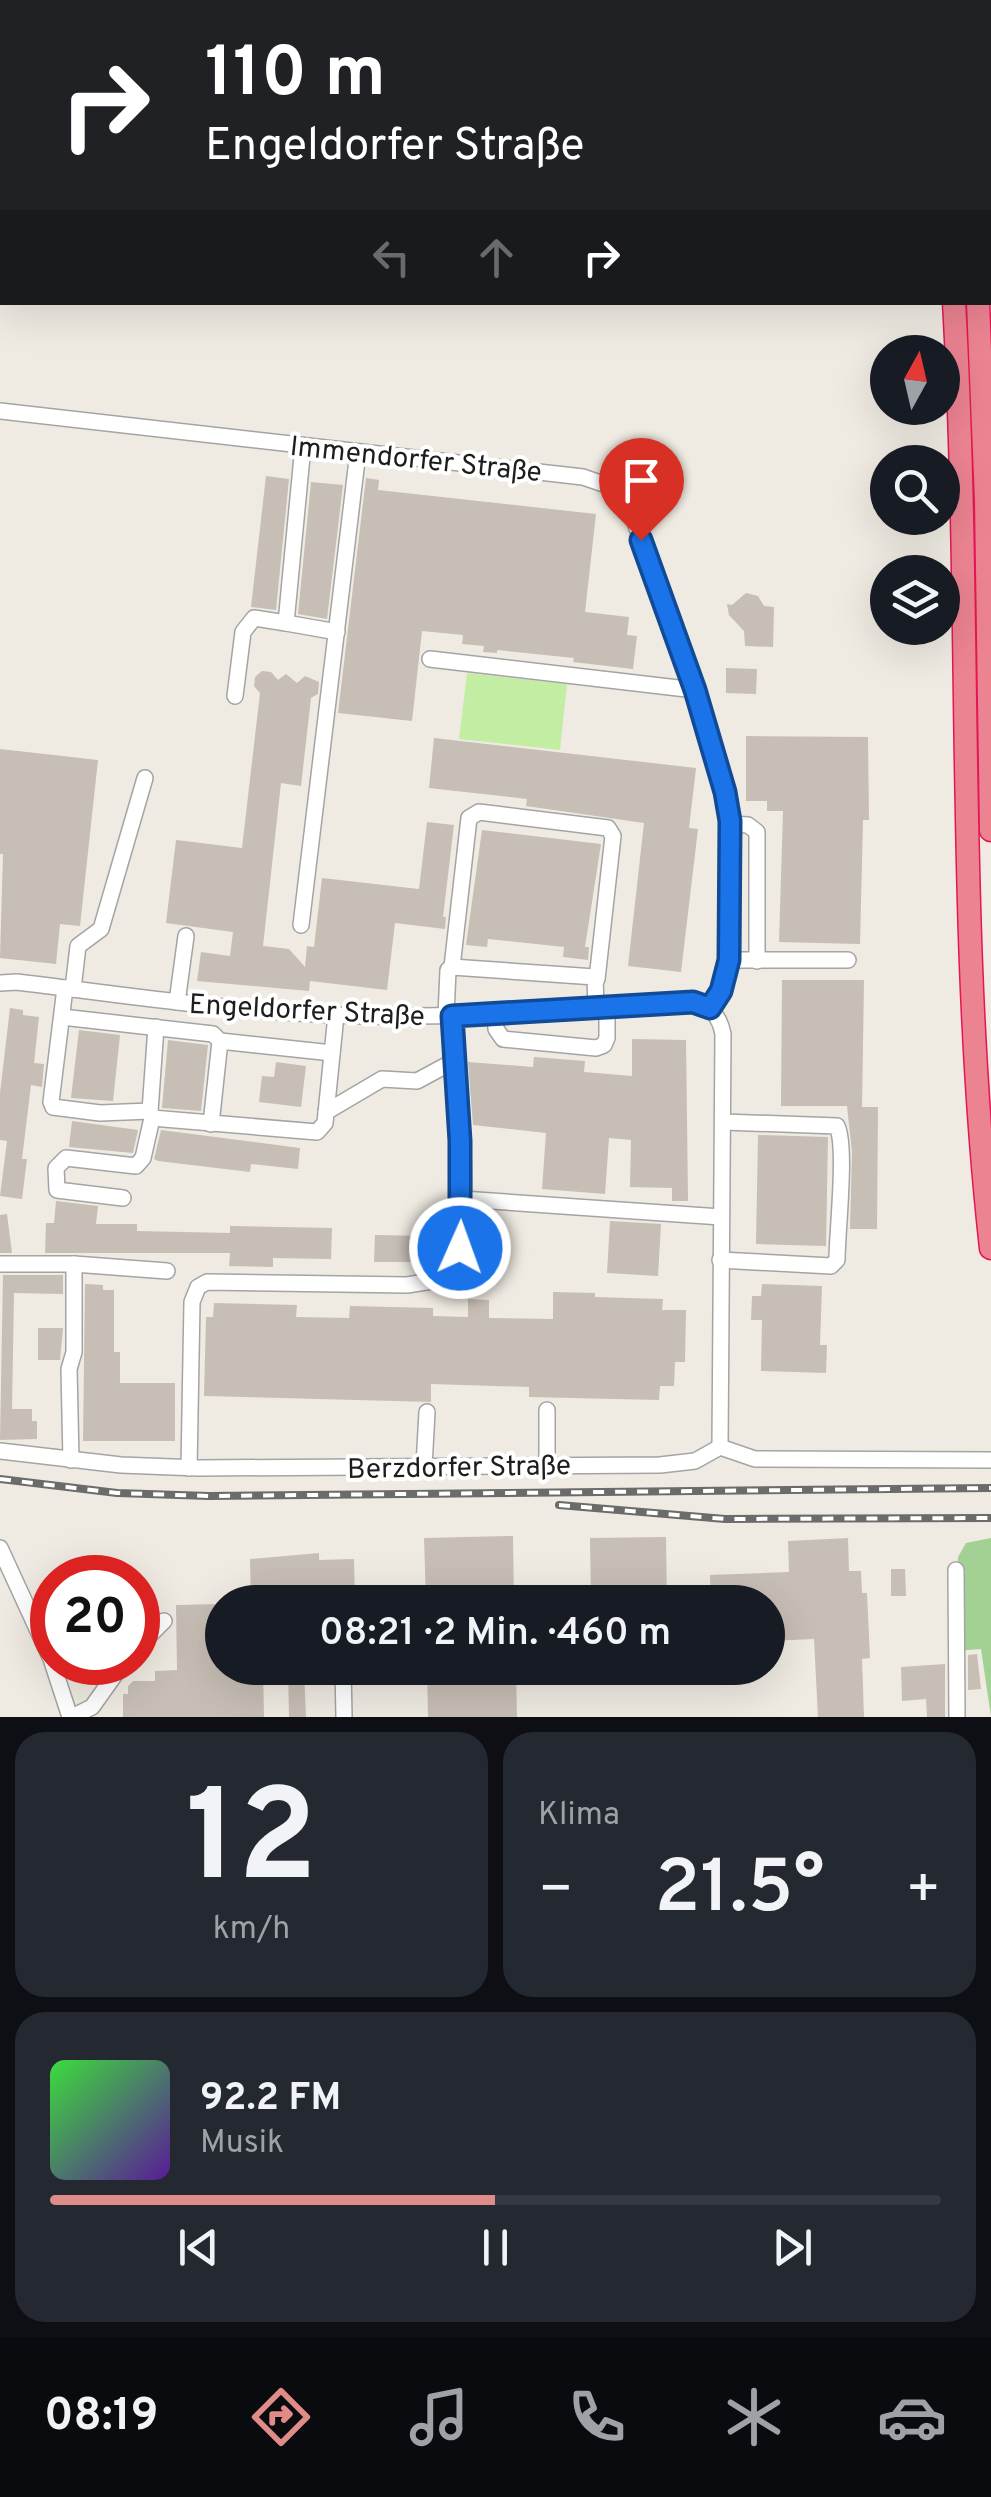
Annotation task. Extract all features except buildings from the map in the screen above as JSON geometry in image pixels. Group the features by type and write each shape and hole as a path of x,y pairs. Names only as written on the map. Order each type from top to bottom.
{"highway":[{"path":"954,305 971,983 991,1248"},
{"path":"978,305 991,830"}],"street":[{"name":"Immendorfer Straße","path":"0,411 583,477 609,486 628,503 695,690 725,792 730,824 729,960 721,991 710,1008"},
{"path":"286,622 304,446"},
{"path":"300,925 358,452"},
{"path":"235,696 243,632 254,618 337,632"},
{"path":"430,658 695,690"},
{"path":"145,778 101,929 78,946 62,1017 53,1107 317,1132 326,1112 336,1015"},
{"path":"188,1468 192,1302 198,1287 208,1282 407,1286 438,1280 454,1268 460,1248 462,1198 448,970 452,967 469,818 479,812 608,828 613,836 596,979 607,1038 604,1045 596,1048 504,1039 496,1029 495,1014"},
{"path":"730,824 748,825 758,832 758,960"},
{"path":"177,1002 186,936"},
{"path":"729,960 848,960"},
{"path":"452,967 596,979"},
{"name":"Engeldorfer Straße","path":"0,984 18,982 177,1002 336,1015 449,1016 693,1002 710,1008"},
{"path":"710,1008 720,1020 722,1034 720,1447 755,1460 991,1460"},
{"path":"62,1017 213,1034 220,1041 332,1053"},
{"path":"124,1198 58,1190 56,1168 66,1158 136,1166 144,1158 156,1027"},
{"path":"211,1124 220,1041"},
{"path":"326,1112 382,1078 417,1080 456,1060"},
{"path":"720,1260 831,1266 836,1260 840,1155 837,1126 724,1122"},
{"path":"462,1198 721,1217"},
{"path":"0,1264 167,1270"},
{"path":"71,1460 68,1370 74,1352 74,1264"},
{"path":"548,1410 548,1465"},
{"path":"424,1466 427,1412"},
{"name":"Berzdorfer Straße","path":"0,1452 188,1468 660,1465 695,1461 720,1447"},
{"path":"0,1548 51,1659 71,1717 92,1707 108,1685"},
{"path":"956,1570 957,1717"},
{"path":"160,1624 164,1620"},
{"path":"344,1685 344,1717"}],"green space":[{"path":"467,673 567,684 560,750 459,739"},
{"path":"991,1538 991,1717 981,1649 954,1651 958,1557 966,1543"}],"railway":[{"path":"0,1479 117,1493 209,1496 991,1488"},
{"path":"559,1505 725,1519 991,1518"}],"route":[{"path":"460,1248 462,1198 452,1016 693,1002 710,1008 721,991 729,960 730,821 725,792 695,690 641,540"}]}
